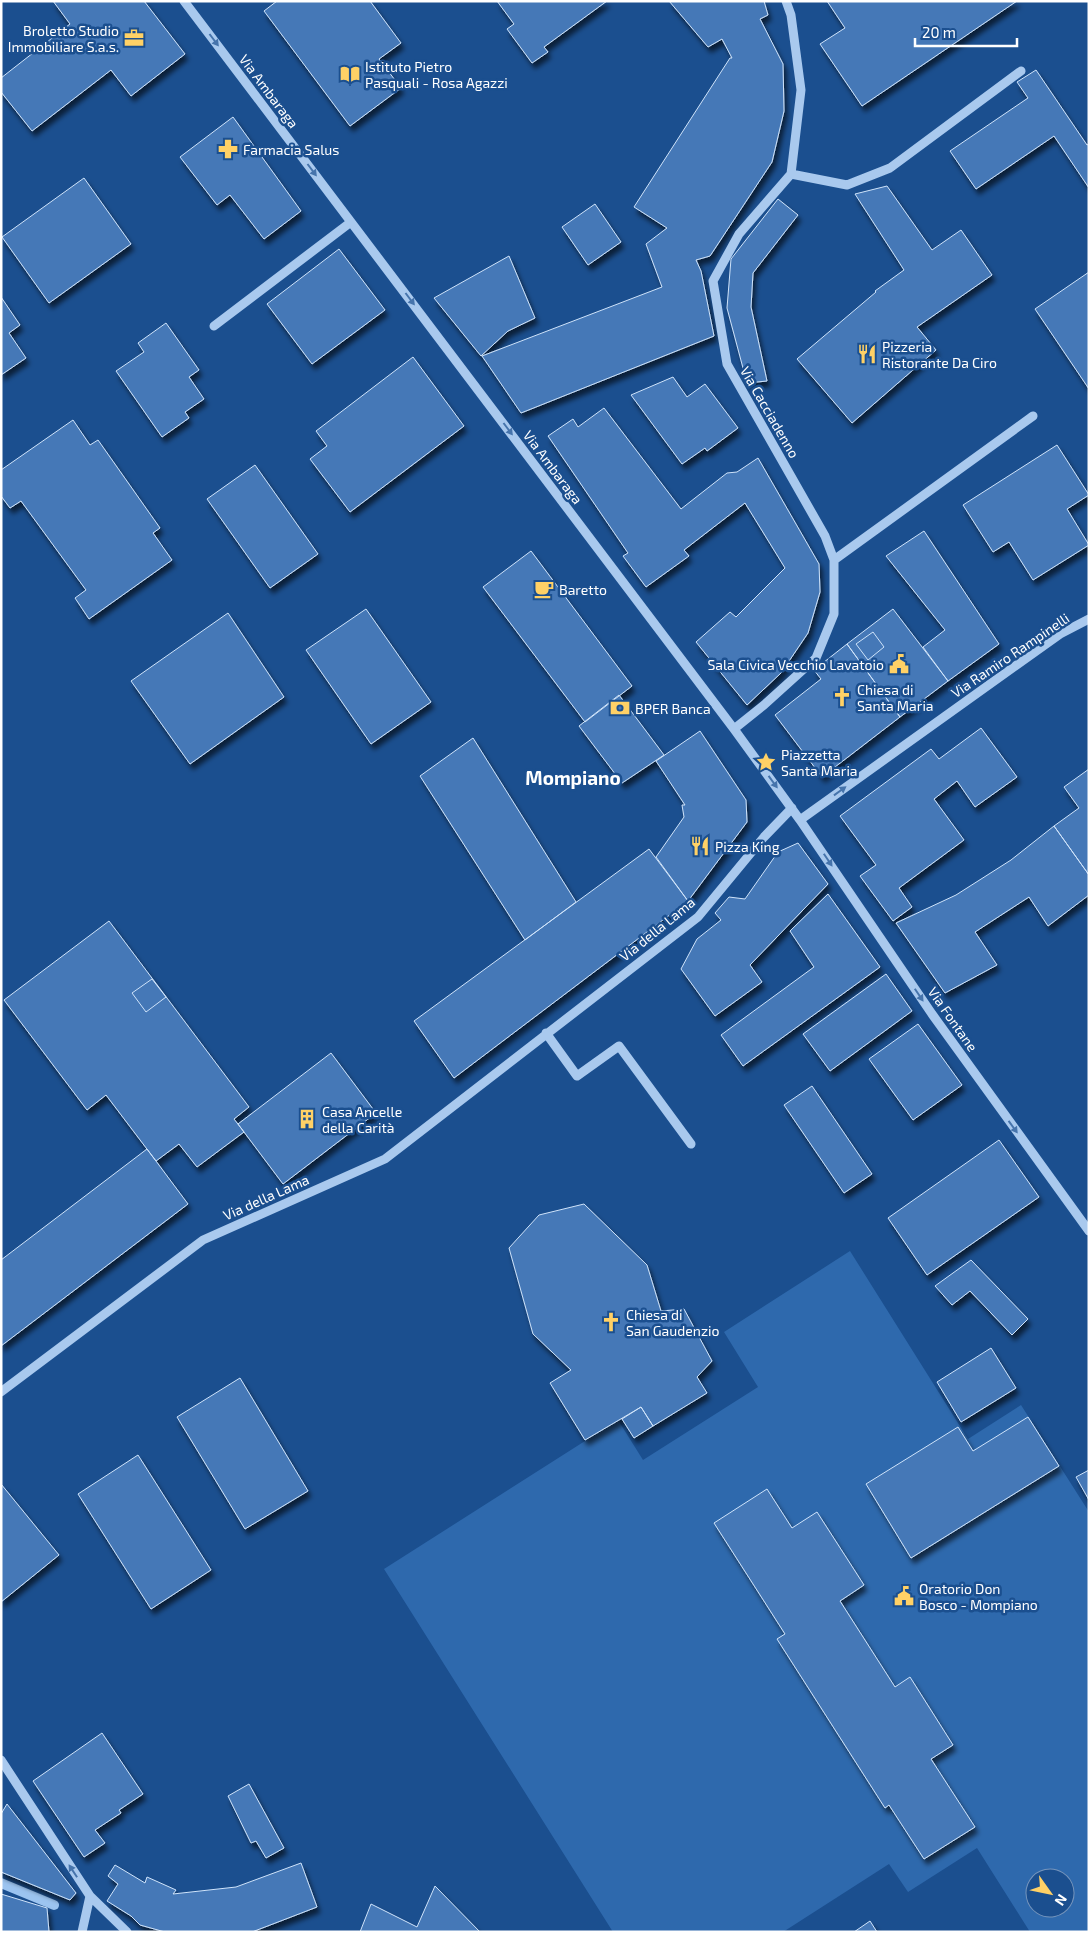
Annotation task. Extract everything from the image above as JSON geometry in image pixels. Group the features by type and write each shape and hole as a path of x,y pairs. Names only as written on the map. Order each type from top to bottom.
{"street":[{"name":"Via Ambaraga","path":"184,1 734,729"},
{"path":"786,1 791,15 801,90 791,174 847,185 890,168 1021,71"},
{"name":"Via Cacciadenno","path":"734,729 816,658 834,614 834,560 825,536 727,364 713,281 739,234 791,174"},
{"path":"214,326 351,222"},
{"path":"834,560 1033,416"},
{"name":"Via Ramiro Rampinelli","path":"800,820 1060,634 1089,619"},
{"path":"734,729 800,820"},
{"name":"Via della Lama","path":"1,1392 203,1240 385,1159 698,917 764,836 792,808"},
{"name":"Via Fontane","path":"800,820 932,1014 1089,1231"},
{"path":"546,1033 577,1076 619,1046 691,1144"},
{"path":"1,1760 90,1896 127,1932"},
{"path":"82,1932 90,1896"}],"shaded area":[{"path":"850,1251 968,1439 1021,1405 1089,1512 1089,1932 1030,1932 977,1848 908,1892 889,1864 783,1932 613,1932 384,1569 618,1420 643,1460 758,1387 724,1332"}],"building":[{"path":"53,1 144,1 185,54 131,96 111,70 32,131 1,92 1,78 70,24"},
{"name":"Istituto Pietro Pasquali - Rosa Agazzi","path":"277,1 370,1 401,43 379,59 401,88 350,126 264,11"},
{"path":"497,1 607,1 544,47 548,52 532,63 507,29 514,24"},
{"path":"669,1 764,1 768,15 760,19 783,64 784,111 772,162 710,256 696,260 701,271 714,336 521,413 482,356 662,287 646,244 667,228 634,207 730,58 732,58 722,39 708,47"},
{"path":"827,1 1017,1 862,106 820,44 845,28"},
{"path":"1036,70 1087,145 1089,144 1089,188 1054,136 976,189 950,151 1028,98 1017,82"},
{"path":"233,117 301,211 264,239 230,195 217,205 180,157"},
{"path":"84,178 131,244 49,303 2,237"},
{"path":"887,186 932,250 961,230 992,275 917,327 936,350 852,423 797,359 875,291 904,270 855,194"},
{"path":"778,199 798,215 753,273 751,307 767,381 747,383 727,308 731,259"},
{"path":"595,204 621,242 588,265 562,227"},
{"path":"339,249 385,310 312,364 267,304"},
{"path":"509,256 535,318 508,331 481,356 434,298"},
{"path":"1089,272 1089,389 1035,309"},
{"path":"1,297 20,325 9,333 26,358 1,375"},
{"path":"166,323 199,370 189,377 204,399 185,412 189,418 162,437 116,371 144,352 138,343"},
{"path":"413,357 464,426 350,512 310,459 327,446 316,431"},
{"path":"673,377 687,397 705,384 738,428 707,451 705,448 682,464 631,395"},
{"path":"604,408 681,509 727,473 737,472 758,458 819,564 820,592 808,633 781,673 747,705 696,642 730,612 736,617 785,568 745,503 684,550 689,556 646,587 623,556 628,553 548,436 573,419 578,427"},
{"path":"73,420 90,445 98,440 160,528 153,533 172,560 89,619 75,598 86,590 21,501 10,508 1,496 1,470"},
{"path":"1057,445 1089,495 1067,509 1089,545 1033,580 1009,542 993,552 963,505"},
{"path":"255,465 318,554 270,588 207,499"},
{"path":"924,531 999,644 948,681 923,647 945,630 886,556"},
{"path":"531,551 632,686 585,722 483,587"},
{"path":"366,609 431,702 371,744 306,650"},
{"name":"Sala Civica Vecchio Lavatoio","path":"893,609 948,681 900,717 847,644"},
{"path":"228,613 284,697 190,764 131,681"},
{"path":"873,632 884,647 868,660 856,644"},
{"name":"Chiesa di Santa Maria","path":"847,644 900,717 822,777 775,715 821,679 814,670"},
{"path":"619,695 664,755 622,783 579,726"},
{"path":"981,728 1017,777 975,807 957,781 934,799 964,840 899,888 912,907 893,921 860,876 876,865 840,816 931,749 939,759"},
{"path":"700,731 746,800 747,822 688,901 656,857 684,817 682,805 685,805 656,761"},
{"path":"473,738 576,902 525,940 420,776"},
{"path":"1089,769 1089,875 1054,826 1079,808 1064,787"},
{"path":"1054,826 1089,875 1089,895 1048,926 1029,897 975,932 997,965 945,993 896,923 956,895 1011,860"},
{"path":"798,843 828,884 750,965 762,982 715,1016 681,969 697,939 721,920 715,913 729,897 745,899 778,852"},
{"path":"649,849 688,901 454,1078 414,1021"},
{"path":"828,894 880,967 743,1066 721,1035 814,967 790,931"},
{"path":"109,921 249,1107 234,1119 244,1132 197,1167 179,1144 156,1161 106,1095 87,1110 4,1000"},
{"path":"886,974 912,1011 830,1071 803,1034"},
{"path":"152,979 166,997 146,1012 132,993"},
{"path":"918,1024 962,1085 913,1120 869,1059"},
{"name":"Casa Ancelle della Carità","path":"331,1053 376,1113 283,1184 238,1124"},
{"path":"812,1086 872,1174 844,1193 784,1105"},
{"path":"999,1140 1039,1197 927,1275 888,1218"},
{"path":"147,1149 188,1204 1,1346 1,1260"},
{"name":"Chiesa di San Gaudenzio","path":"584,1204 647,1265 661,1311 684,1309 712,1361 697,1377 707,1393 653,1426 641,1407 585,1440 550,1383 571,1370 533,1334 509,1248 539,1215"},
{"path":"971,1260 1028,1319 1012,1335 970,1291 952,1305 935,1286"},
{"path":"991,1348 1016,1388 961,1422 937,1382"},
{"path":"240,1378 308,1491 245,1529 177,1417"},
{"path":"641,1407 653,1426 634,1438 622,1419"},
{"path":"1028,1417 1059,1466 911,1558 866,1484 958,1427 973,1451"},
{"path":"138,1455 211,1570 151,1609 78,1494"},
{"path":"1089,1470 1089,1500 1076,1477"},
{"path":"1,1484 59,1555 1,1602"},
{"path":"767,1489 792,1528 817,1512 864,1585 840,1601 895,1687 910,1677 953,1745 931,1759 975,1827 924,1859 889,1805 885,1808 777,1639 785,1634 714,1523"},
{"path":"102,1733 143,1794 119,1810 121,1813 95,1830 105,1843 84,1857 33,1781"},
{"path":"249,1784 284,1848 266,1858 256,1841 251,1843 228,1796"},
{"path":"7,1804 76,1893 70,1900 1,1872 1,1814"},
{"path":"301,1863 317,1907 252,1932 165,1932 140,1925 131,1916 107,1901 118,1884 108,1876 115,1865 145,1883 147,1877 176,1890 173,1894 236,1887"},
{"path":"435,1886 480,1932 360,1932 371,1904 417,1927"},
{"path":"1,1894 47,1908 49,1932 1,1932"},
{"path":"870,1921 877,1932 854,1932"}],"waterway":[{"path":"1,1883 54,1905"}],"place":[{"name":"Broletto Studio Immobiliare S.a.s.","path":"134,38"},
{"name":"Istituto Pietro Pasquali - Rosa Agazzi","path":"350,74"},
{"name":"Farmacia Salus","path":"228,149"},
{"name":"Pizzeria Ristorante Da Ciro","path":"867,354"},
{"name":"Baretto","path":"544,589"},
{"name":"Sala Civica Vecchio Lavatoio","path":"899,664"},
{"name":"Chiesa di Santa Maria","path":"842,697"},
{"name":"BPER Banca","path":"620,708"},
{"name":"Piazzetta Santa Maria","path":"766,762"},
{"name":"Pizza King","path":"700,846"},
{"name":"Casa Ancelle della Carità","path":"307,1119"},
{"name":"Chiesa di San Gaudenzio","path":"611,1322"},
{"name":"Oratorio Don Bosco - Mompiano","path":"904,1596"}],"district":[{"name":"Mompiano","path":"573,777"}]}
